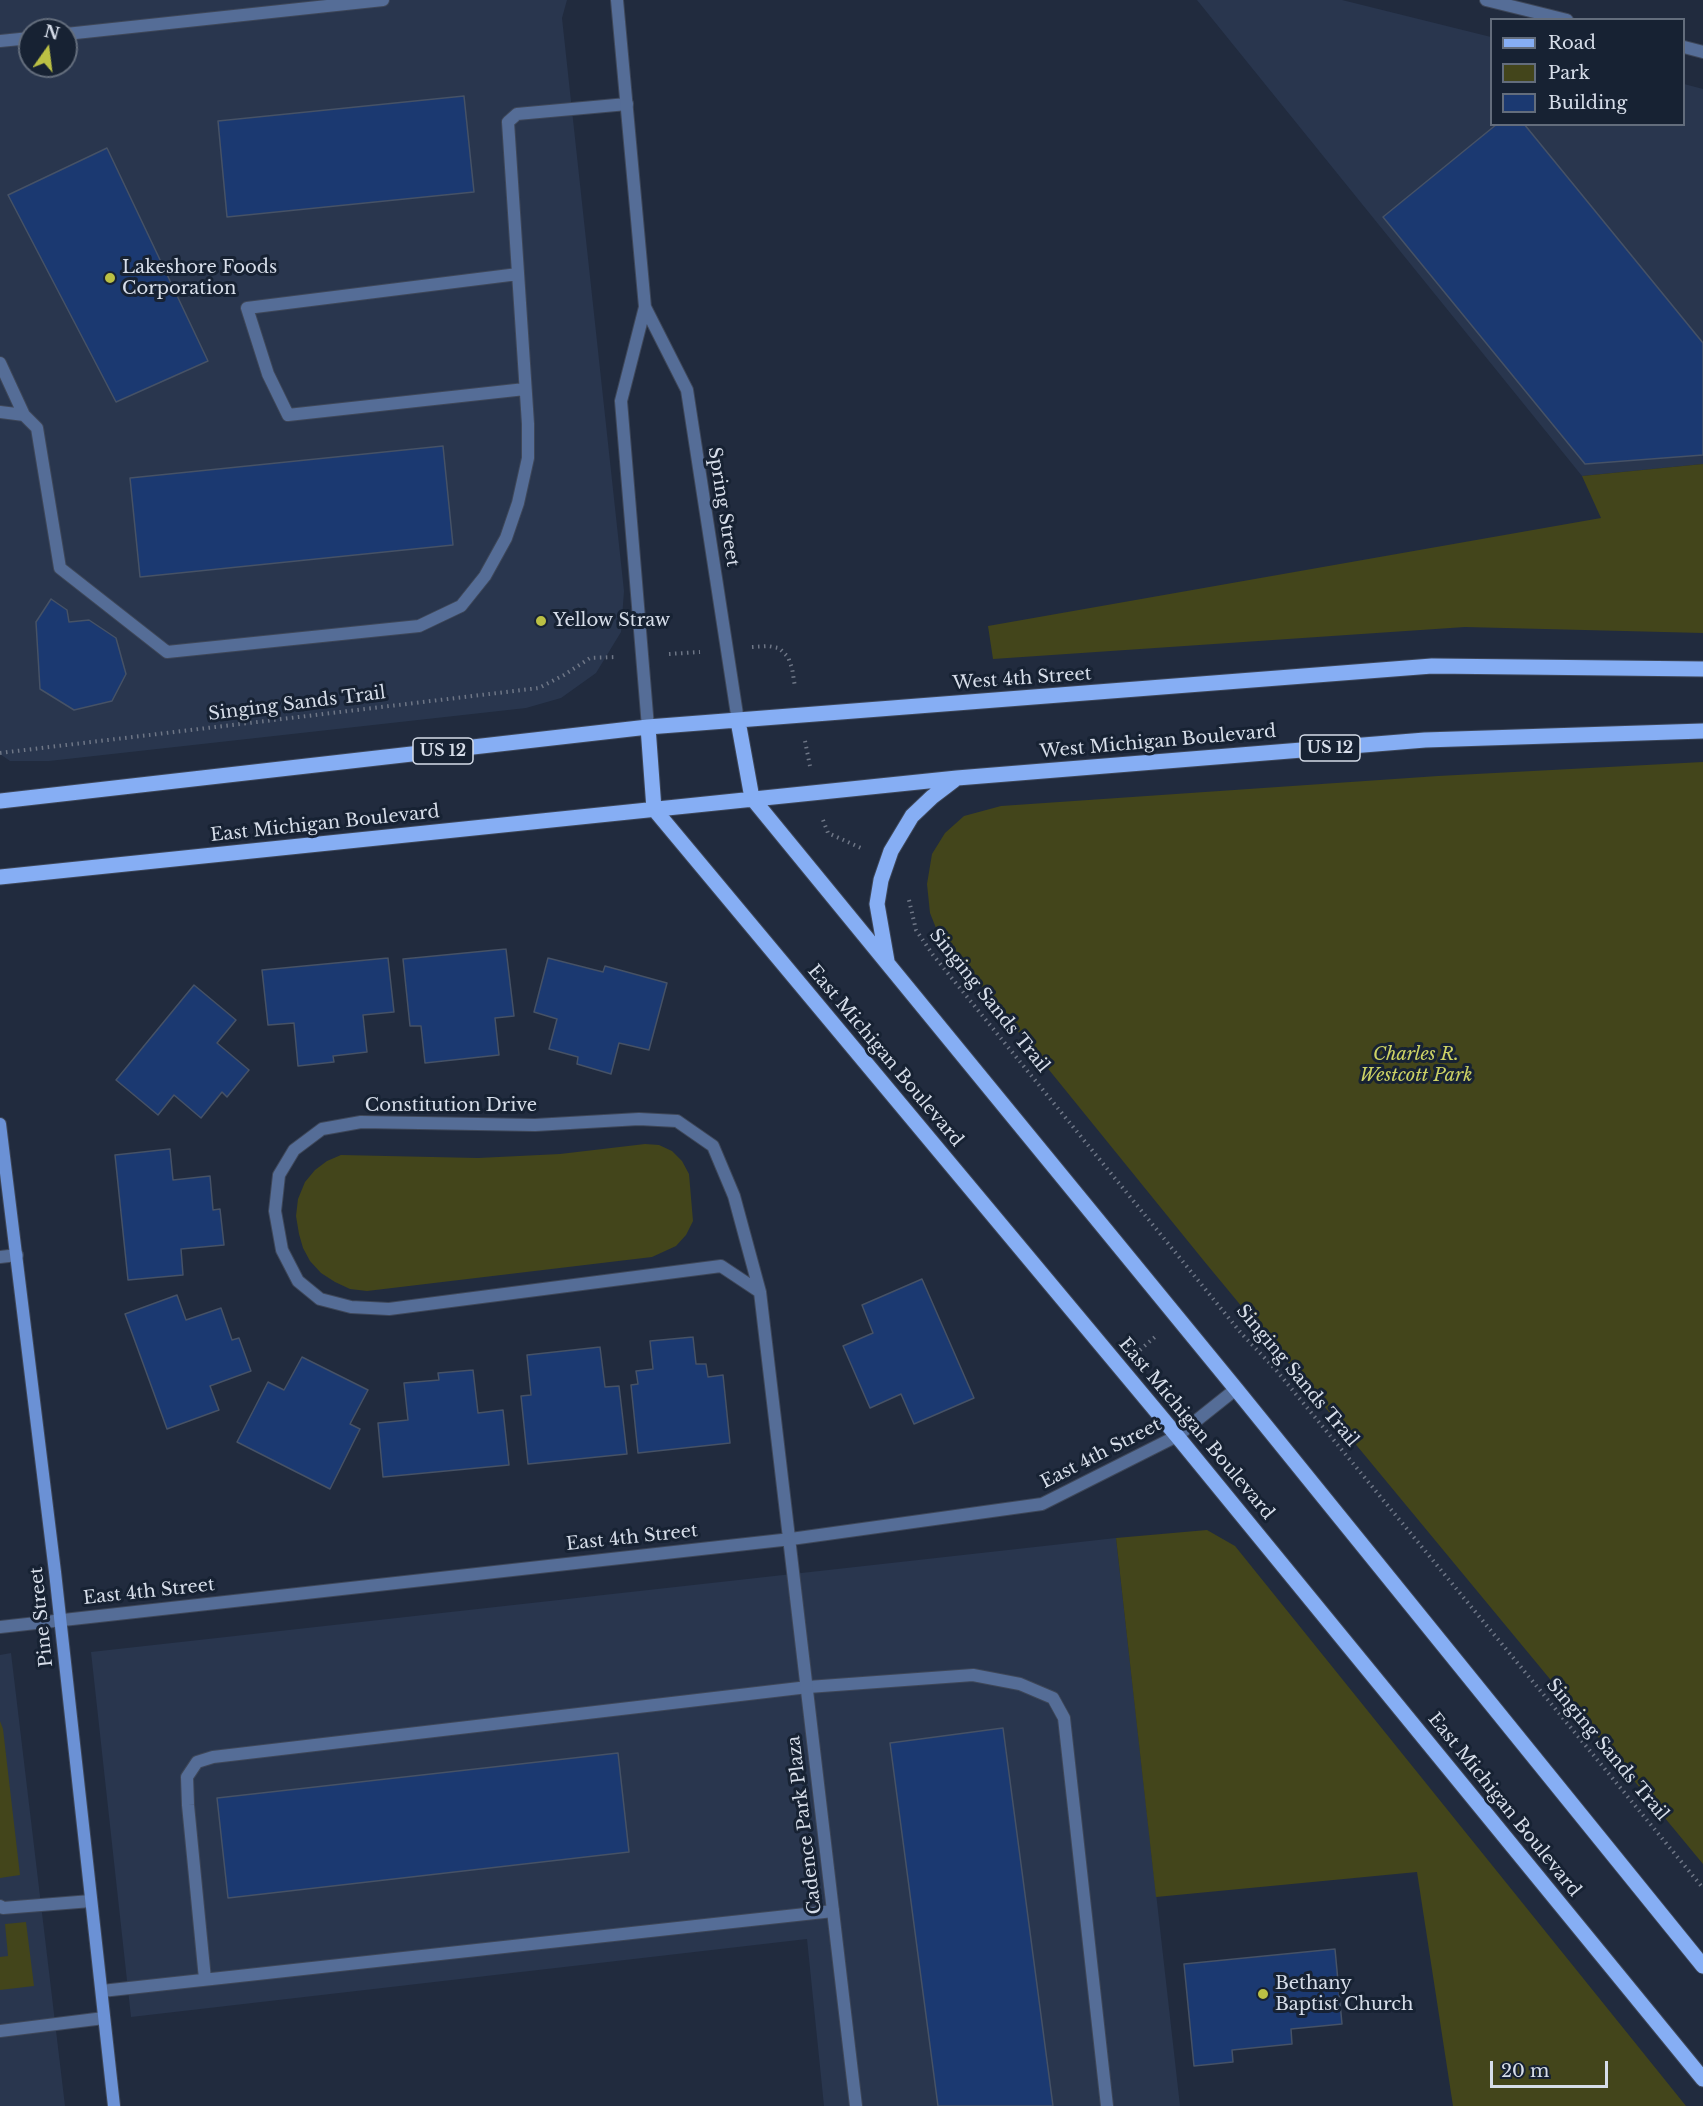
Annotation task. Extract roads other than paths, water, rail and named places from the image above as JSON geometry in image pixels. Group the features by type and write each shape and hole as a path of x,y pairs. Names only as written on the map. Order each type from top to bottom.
{"main road":[{"name":"West 4th Street","path":"738,721 1432,666 1703,669"},
{"name":"US 12","path":"0,801 648,727 738,721"},
{"path":"738,721 752,798 1236,1389 1703,1966"},
{"path":"648,727 654,809"},
{"name":"West Michigan Boulevard","path":"654,809 957,778 1425,740 1703,731"},
{"path":"888,964 877,904 881,880 891,851 912,816 957,778"},
{"name":"East Michigan Boulevard","path":"0,877 654,809 1177,1436 1703,2079"}],"street":[{"path":"78,33 383,0"},
{"name":"Spring Street","path":"617,0 645,307 621,401 648,727"},
{"path":"1486,0 1559,18"},
{"path":"0,41 18,39"},
{"path":"1685,48 1703,52"},
{"path":"0,363 24,415 37,428 60,568 167,652 419,626 461,606 485,576 506,538 518,503 528,458 528,424 508,122 517,114 627,104"},
{"path":"518,274 247,308 268,374 288,416 525,389"},
{"name":"Spring Street","path":"645,307 687,390 738,721"},
{"path":"0,412 24,415"},
{"name":"Constitution Drive","path":"760,1292 721,1266 389,1310 351,1307 320,1299 298,1281 282,1250 275,1211 279,1175 294,1150 322,1129 361,1122 535,1125 639,1119 677,1121 713,1146 734,1196 760,1292 791,1539"},
{"name":"Pine Street","path":"0,1124 60,1620 114,2106"},
{"path":"0,1257 17,1255"},
{"name":"East 4th Street","path":"0,1627 791,1539 1042,1504 1177,1436 1236,1389"},
{"name":"Cadence Park Plaza","path":"791,1539 856,2106"},
{"path":"205,1980 187,1777 197,1762 225,1755 808,1687 973,1675 1020,1684 1053,1698 1064,1718 1107,2106"},
{"path":"0,1905 3,1908 92,1901"},
{"path":"102,1991 833,1911"},
{"path":"0,2031 104,2018"}],"place":[{"name":"Lakeshore Foods Corporation","path":"110,278"},
{"name":"Yellow Straw","path":"541,621"},
{"name":"Bethany Baptist Church","path":"1263,1994"}],"park label":[{"name":"Charles R. Westcott Park","path":"1416,1065"}]}
